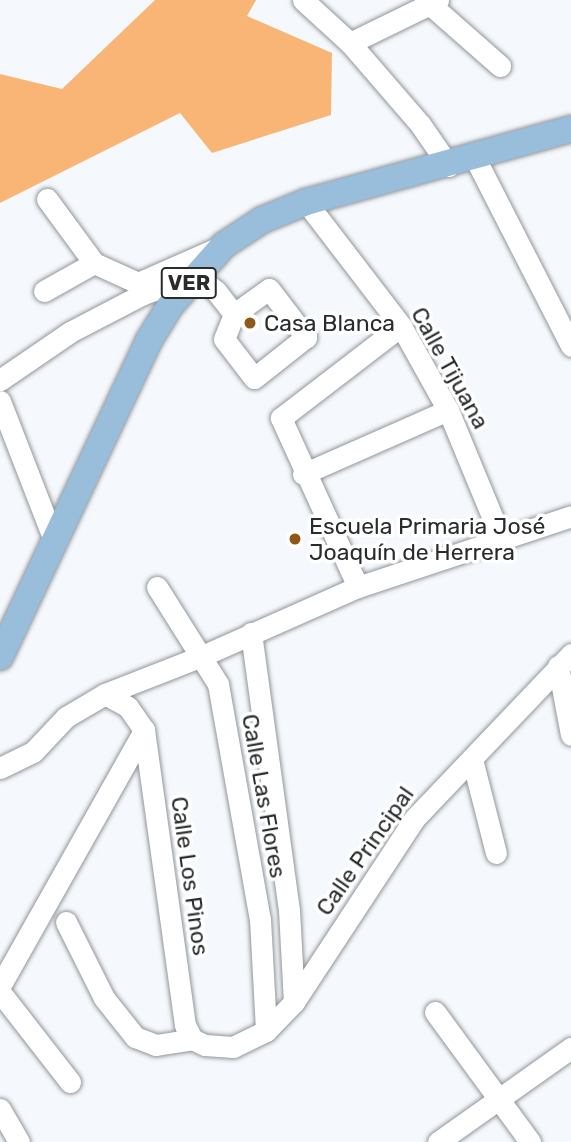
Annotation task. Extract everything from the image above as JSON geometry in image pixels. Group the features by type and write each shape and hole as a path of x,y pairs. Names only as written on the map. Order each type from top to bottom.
{"main road":[{"name":"VER","path":"0,657 148,342 196,275 224,245 262,220 306,202 449,166 571,129"}],"street":[{"path":"303,0 350,43 420,124 449,166"},
{"path":"350,43 431,2 500,66"},
{"path":"475,158 571,346"},
{"path":"47,199 94,263 141,289 196,275 216,290 234,314"},
{"name":"Calle Tijuana","path":"306,202 401,326 448,410 501,538"},
{"path":"0,380 70,332 141,289 224,245"},
{"path":"44,291 94,263"},
{"path":"358,587 303,474 281,418 401,326"},
{"path":"0,401 55,543"},
{"path":"303,474 448,410"},
{"path":"0,768 33,752 66,717 105,694 202,656 358,587 571,516"},
{"name":"Calle Las Flores","path":"157,587 218,684 246,853 260,919 266,1031"},
{"name":"Calle Las Flores","path":"251,633 281,848 294,1002"},
{"path":"565,660 571,735"},
{"name":"Calle Principal","path":"192,1039 205,1045 233,1047 266,1031 294,1002 414,818 565,660"},
{"path":"0,986 144,730 128,707 105,694"},
{"name":"Calle Los Pinos","path":"144,730 184,1025 192,1039"},
{"path":"472,759 496,853"},
{"path":"246,853 281,848"},
{"path":"66,922 103,998 146,1043 192,1039"},
{"path":"0,992 41,1039 70,1082"},
{"path":"435,1012 530,1142"},
{"path":"438,1142 571,1048"},
{"path":"0,1109 19,1142"}],"shaded area":[{"path":"155,0 256,0 247,16 332,53 331,115 212,153 180,113 0,203 0,74 62,89"}],"place":[{"name":"Casa Blanca","path":"250,323"},
{"name":"Escuela Primaria José Joaquín de Herrera","path":"295,539"}]}
